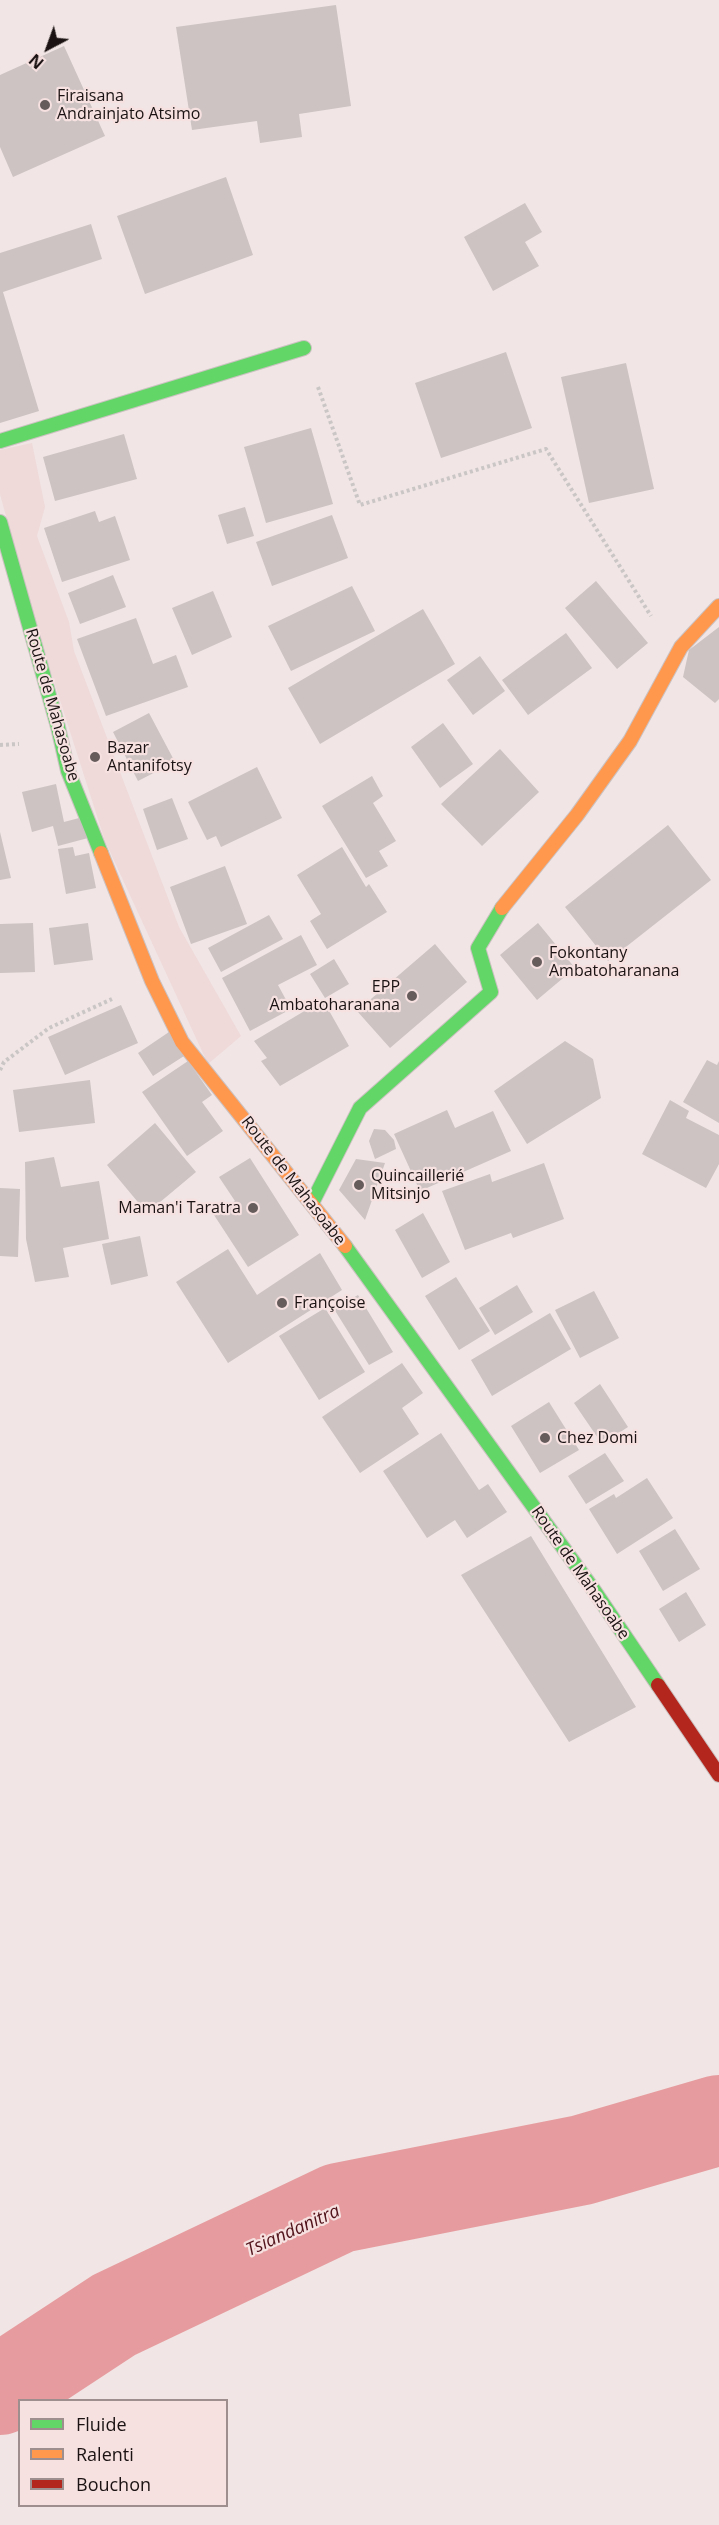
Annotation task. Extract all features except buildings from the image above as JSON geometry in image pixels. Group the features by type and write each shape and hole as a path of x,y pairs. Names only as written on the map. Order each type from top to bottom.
{"street":[{"path":"0,441 304,348"},
{"name":"Route de Mahasoabe","path":"0,522 68,771 153,981 182,1042 312,1203 379,1291 593,1589 719,1775"},
{"path":"312,1203 360,1108 491,992 478,948 501,910 577,815 630,741 681,647 719,606"}],"path":[{"path":"304,348 360,505 546,448 648,613 681,647"},
{"path":"0,1070 4,1062 49,1028 153,981"}],"shaded area":[{"name":"Bazar Antanifotsy","path":"32,443 45,507 37,536 69,622 74,651 179,927 241,1036 208,1064 105,841 34,619 0,494 0,450"}],"waterway":[{"name":"Tsiandanitra","path":"0,2390 114,2315 339,2208 582,2160 719,2120"}],"traffic: fast":[{"path":"0,441 304,348"},
{"path":"0,522 58,727 68,771 101,853"},
{"path":"312,1203 360,1108 491,992 478,948 502,908"},
{"path":"345,1246 593,1589 658,1685"}],"traffic: slow":[{"path":"502,908 577,815 630,741 681,647 719,606"},
{"path":"101,853 152,981 182,1042 345,1246"}],"traffic: jam":[{"path":"658,1685 719,1775"}],"place":[{"name":"Firaisana Andrainjato Atsimo","path":"45,105"},
{"name":"Bazar Antanifotsy","path":"95,757"},
{"name":"Fokontany Ambatoharanana","path":"537,962"},
{"name":"EPP Ambatoharanana","path":"412,996"},
{"name":"Quincaillerié Mitsinjo","path":"359,1185"},
{"name":"Maman'i Taratra","path":"253,1208"},
{"name":"Françoise","path":"282,1303"},
{"name":"Chez Domi","path":"545,1438"}]}
